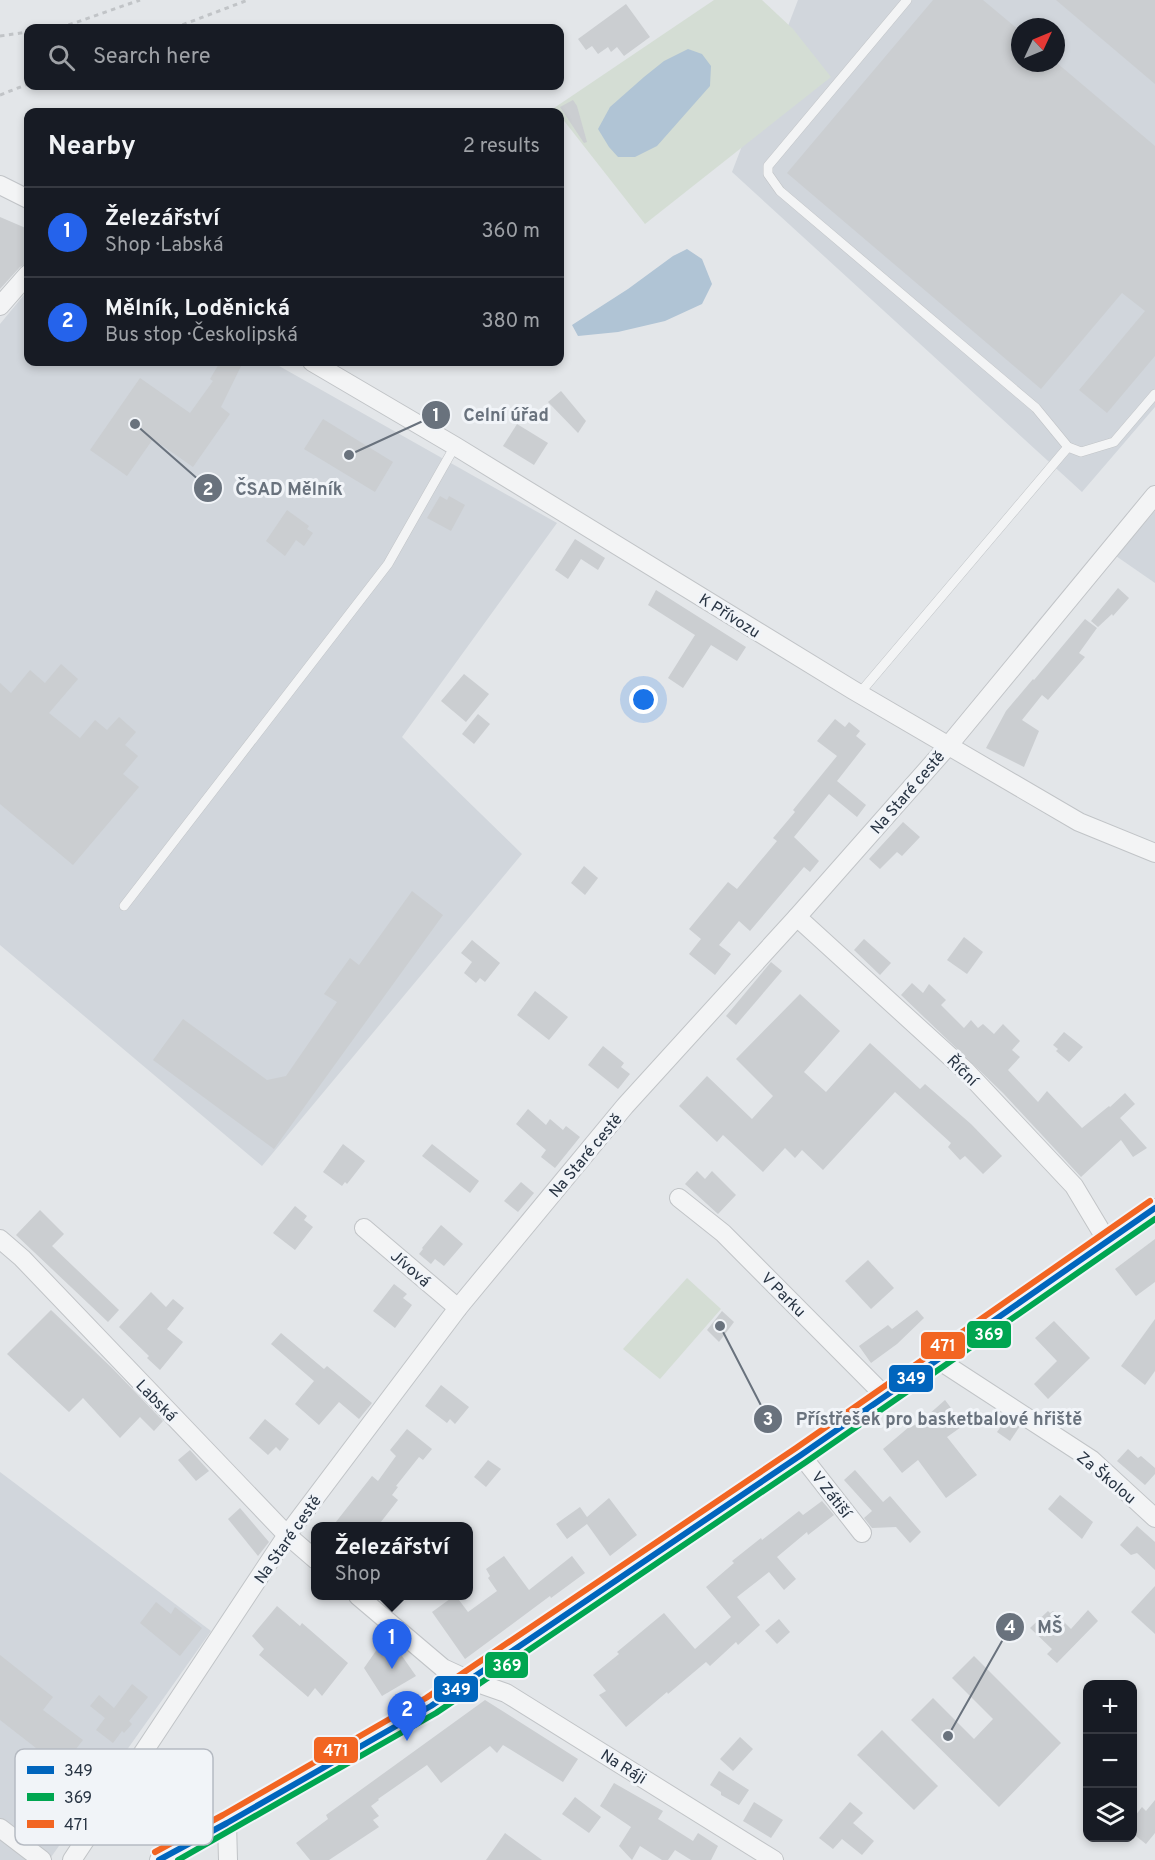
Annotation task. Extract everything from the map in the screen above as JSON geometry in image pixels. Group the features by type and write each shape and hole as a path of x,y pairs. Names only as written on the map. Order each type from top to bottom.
{"street":[{"path":"0,185 24,197"},
{"path":"0,306 24,279"},
{"name":"K Přívozu","path":"319,366 455,446 948,746 1080,822 1155,854"},
{"name":"Na Staré cestě","path":"145,1749 287,1535 458,1308 626,1106 948,746 1155,495"},
{"name":"Říční","path":"797,917 966,1071 1074,1186 1107,1241"},
{"name":"V Parku","path":"679,1198 723,1233 885,1395"},
{"path":"213,1831 432,1706 801,1455 1107,1241 1153,1213"},
{"name":"Jívová","path":"364,1228 458,1308"},
{"name":"Labská","path":"0,1239 22,1258 287,1535 311,1556"},
{"name":"Za Školou","path":"937,1359 1092,1460 1155,1518"},
{"name":"V Zátiší","path":"801,1455 862,1533"},
{"path":"363,1600 443,1668 469,1680"},
{"name":"Na Ráji","path":"469,1680 506,1693 774,1860"},
{"path":"227,1823 228,1860"},
{"path":"0,1828 15,1839"},
{"path":"22,1845 42,1860"},
{"name":"Na Staré cestě","path":"72,1860 82,1845"},
{"path":"168,1858 190,1845"}],"lane":[{"path":"907,0 768,166 768,174 780,191 1036,408 1068,447 1081,452 1114,442 1155,394"},
{"path":"124,906 388,564 455,446"},
{"path":"860,694 1068,447"}],"path":[{"path":"71,24 140,0"},
{"path":"185,24 248,0"},
{"path":"0,36 24,33"},
{"path":"0,95 24,86"}],"shaded area":[{"path":"714,0 762,0 793,29 831,77 645,224 564,121 564,108 554,108"},
{"path":"798,0 1155,0 1155,407 1082,492 732,172"},
{"path":"24,295 24,366 279,366 557,523 402,737 522,854 262,1166 0,945 0,324"},
{"path":"1155,511 1155,583 1116,556"},
{"path":"687,1278 721,1309 660,1379 623,1349"},
{"path":"0,1472 211,1631 128,1749 15,1749 15,1845 60,1845 49,1860 0,1860"}],"water":[{"path":"688,49 702,54 711,66 710,86 657,146 635,157 618,157 598,129 610,107 664,61"},
{"path":"687,249 702,259 712,284 702,304 665,321 618,332 578,336 572,325 628,289 673,256"}],"building":[{"path":"933,0 983,0 1011,23 1011,72 1065,72 1065,70 1155,146 1155,356 1107,413 1079,390 1145,311 1122,293 1041,389 787,173"},
{"path":"1056,0 1155,0 1155,84"},
{"path":"626,4 650,37 624,56 617,47 611,52 608,47 598,54 592,46 586,50 578,39"},
{"path":"573,100 577,106 587,142 584,143 564,113 564,108 560,107"},
{"path":"0,217 24,227 24,265 0,289"},
{"path":"218,366 241,366 221,407 230,414 193,467 153,439 127,476 90,450 140,378 190,413 213,381 210,379"},
{"path":"561,391 586,421 578,433 548,402"},
{"path":"323,419 393,462 375,492 304,449"},
{"path":"517,424 548,443 534,465 503,446"},
{"path":"440,496 447,500 449,496 465,505 451,531 427,518"},
{"path":"287,510 309,526 307,529 313,533 304,546 296,540 285,556 266,541"},
{"path":"575,539 605,558 598,570 581,559 568,579 555,570"},
{"path":"1118,588 1129,598 1113,616 1112,614 1098,627 1091,621"},
{"path":"656,590 746,647 737,661 711,645 683,688 668,678 695,635 648,605"},
{"path":"1085,619 1097,628 1079,653 1085,657 1048,700 1042,695 1022,720 1039,731 1024,767 986,748 1006,711"},
{"path":"61,664 78,679 49,713 80,738 95,720 107,730 119,717 136,732 125,745 138,756 123,774 139,787 73,865 0,804 0,683 11,693 30,670 45,683"},
{"path":"464,674 489,694 466,722 441,701"},
{"path":"478,714 490,724 474,744 462,734"},
{"path":"835,719 845,727 849,722 860,731 856,736 866,744 837,781 866,805 857,817 829,794 794,837 819,861 810,872 804,867 750,931 739,921 719,945 731,954 715,975 689,954 701,939 689,929 728,882 737,889 777,841 773,838 837,756 817,741"},
{"path":"903,822 920,837 902,856 897,852 880,869 869,859"},
{"path":"584,866 598,878 585,895 571,883"},
{"path":"412,891 443,915 274,1149 153,1060 183,1019 267,1080 286,1076 337,1002 324,994 350,958 359,965"},
{"path":"964,937 983,952 967,974 947,960"},
{"path":"864,939 891,963 880,975 854,950"},
{"path":"472,940 500,963 485,982 480,978 476,983 464,973 472,962 461,953"},
{"path":"771,962 782,971 736,1025 726,1016"},
{"path":"912,983 923,993 929,984 946,1000 941,1005 964,1028 971,1020 978,1028 983,1024 994,1034 1003,1024 1020,1041 1012,1050 1020,1057 1008,1070 1038,1102 1047,1091 1082,1128 1125,1093 1135,1104 1120,1118 1147,1148 1133,1157 1121,1140 1081,1177 1003,1093 901,995"},
{"path":"535,991 568,1017 549,1040 517,1015"},
{"path":"800,994 840,1031 804,1072 826,1092 870,1043 920,1089 925,1084 971,1124 1002,1156 983,1174 965,1156 960,1160 948,1147 951,1143 895,1092 823,1170 802,1150 795,1158 785,1148 763,1172 723,1135 717,1142 679,1106 707,1076 752,1119 773,1096 736,1059"},
{"path":"1064,1032 1083,1047 1069,1062 1056,1051 1058,1049 1053,1045"},
{"path":"603,1046 624,1063 621,1067 630,1074 618,1089 588,1065"},
{"path":"528,1109 546,1125 550,1119 563,1130 566,1126 580,1137 555,1168 541,1157 546,1150 516,1124"},
{"path":"343,1144 365,1161 347,1184 345,1182 342,1186 323,1172"},
{"path":"432,1144 479,1181 470,1193 422,1156"},
{"path":"697,1171 705,1179 712,1171 736,1195 718,1214 685,1184"},
{"path":"521,1182 534,1193 518,1212 504,1201"},
{"path":"295,1206 307,1216 304,1220 313,1227 295,1250 273,1233"},
{"path":"40,1210 64,1234 52,1246 119,1310 108,1322 16,1235"},
{"path":"441,1225 463,1244 444,1266 435,1259 431,1264 419,1254"},
{"path":"1155,1239 1155,1282 1136,1296 1115,1269"},
{"path":"868,1260 894,1288 871,1309 845,1281"},
{"path":"394,1284 407,1294 403,1298 412,1305 395,1328 373,1311"},
{"path":"151,1292 166,1307 173,1299 184,1308 167,1329 183,1342 160,1370 119,1327"},
{"path":"51,1310 163,1421 154,1431 140,1417 120,1438 83,1398 69,1412 7,1354"},
{"path":"917,1310 924,1318 897,1344 871,1363 859,1346 888,1325 892,1329"},
{"path":"722,1311 734,1322 719,1342 707,1330"},
{"path":"1155,1319 1155,1371 1145,1385 1121,1366"},
{"path":"1054,1321 1090,1358 1048,1399 1034,1384 1057,1361 1035,1338"},
{"path":"281,1333 324,1369 327,1366 372,1403 359,1419 339,1402 319,1425 295,1404 314,1381 271,1344"},
{"path":"441,1385 469,1407 455,1424 450,1419 447,1423 425,1406"},
{"path":"945,1400 964,1425 947,1437 977,1475 946,1498 918,1460 902,1473 883,1449"},
{"path":"1007,1418 1020,1426 1010,1441 997,1432"},
{"path":"265,1419 289,1439 280,1451 276,1447 268,1455 249,1438"},
{"path":"407,1429 432,1449 423,1460 419,1457 396,1486 398,1487 392,1495 398,1500 381,1522 336,1522 372,1476 378,1481 396,1456 390,1450"},
{"path":"1128,1449 1155,1468 1155,1474 1145,1485 1117,1461"},
{"path":"190,1450 209,1471 196,1481 178,1460"},
{"path":"488,1460 501,1469 486,1487 474,1477"},
{"path":"855,1470 883,1502 890,1496 921,1532 910,1543 896,1527 872,1528 864,1518 872,1511 844,1480"},
{"path":"1060,1495 1093,1522 1082,1539 1048,1509"},
{"path":"609,1498 637,1535 610,1556 587,1524 567,1539 556,1524 580,1507 587,1517"},
{"path":"822,1501 834,1515 808,1535 807,1532 777,1557 796,1579 784,1590 769,1572 737,1597 760,1625 738,1645 736,1642 710,1666 706,1662 626,1727 599,1695 606,1691 593,1675 664,1613 695,1649 731,1617 706,1587 734,1563 732,1561 761,1538 762,1540 799,1511 803,1515"},
{"path":"240,1508 269,1542 258,1556 228,1519"},
{"path":"1137,1526 1155,1542 1155,1570 1137,1553 1131,1555 1120,1545"},
{"path":"504,1556 529,1590 572,1556 585,1573 465,1659 432,1612 448,1600 459,1600 468,1612 497,1591 488,1578 490,1576 486,1569"},
{"path":"1155,1586 1155,1634 1131,1612"},
{"path":"156,1602 171,1614 175,1607 202,1628 180,1656 140,1623"},
{"path":"277,1606 300,1626 302,1623 348,1663 322,1696 315,1688 308,1697 259,1655 264,1649 252,1636"},
{"path":"1088,1610 1098,1621 1057,1663 1047,1654 1052,1649 1030,1628 1048,1611 1050,1613 1053,1611 1071,1629"},
{"path":"779,1619 790,1632 777,1644 765,1631"},
{"path":"387,1641 392,1648 395,1646 416,1676 382,1696 364,1668 380,1645"},
{"path":"0,1655 53,1697 43,1710 83,1740 76,1749 35,1749 0,1720"},
{"path":"974,1656 1061,1743 999,1807 911,1720 933,1698 974,1739 993,1719 952,1678"},
{"path":"132,1684 148,1697 129,1721 132,1724 124,1733 122,1731 113,1743 96,1730 105,1718 90,1706 99,1695 114,1708"},
{"path":"485,1700 578,1759 563,1782 503,1745 497,1753 490,1746 441,1783 427,1765 371,1806 379,1816 373,1820 379,1827 329,1860 310,1860 296,1843 328,1819 326,1815"},
{"path":"882,1730 938,1786 914,1810 857,1755"},
{"path":"740,1737 753,1749 733,1771 720,1759"},
{"path":"719,1771 749,1790 739,1805 721,1795 721,1792 710,1785"},
{"path":"614,1783 663,1811 658,1819 693,1841 698,1833 718,1846 711,1860 691,1860 675,1850 668,1860 662,1860 640,1846 632,1860 619,1846 631,1827 600,1806"},
{"path":"575,1797 601,1817 589,1833 562,1814"},
{"path":"1155,1800 1155,1833 1146,1844 1137,1837 1137,1814 1142,1807 1146,1811"},
{"path":"754,1802 783,1820 771,1838 743,1821"},
{"path":"850,1802 863,1813 853,1823 874,1841 862,1855 842,1839 833,1849 819,1838"},
{"path":"505,1833 542,1860 486,1860"}],"transit line":[{"name":"471","path":"213,1820 426,1698 796,1448 1150,1201"},
{"name":"349","path":"213,1831 431,1706 801,1455 1155,1208"},
{"name":"369","path":"213,1840 436,1713 806,1462 1155,1219"},
{"name":"471","path":"155,1852 168,1845"},
{"name":"349","path":"159,1860 187,1845"},
{"name":"369","path":"178,1860 204,1845"}],"place":[{"name":"ČSAD Mělník","path":"135,424"},
{"name":"Celní úřad","path":"349,455"},
{"name":"Přístřešek pro basketbalové hřiště","path":"720,1326"},
{"name":"Železářství","path":"392,1669"},
{"name":"MŠ","path":"948,1736"},
{"name":"Mělník, Loděnická","path":"407,1741"}]}
